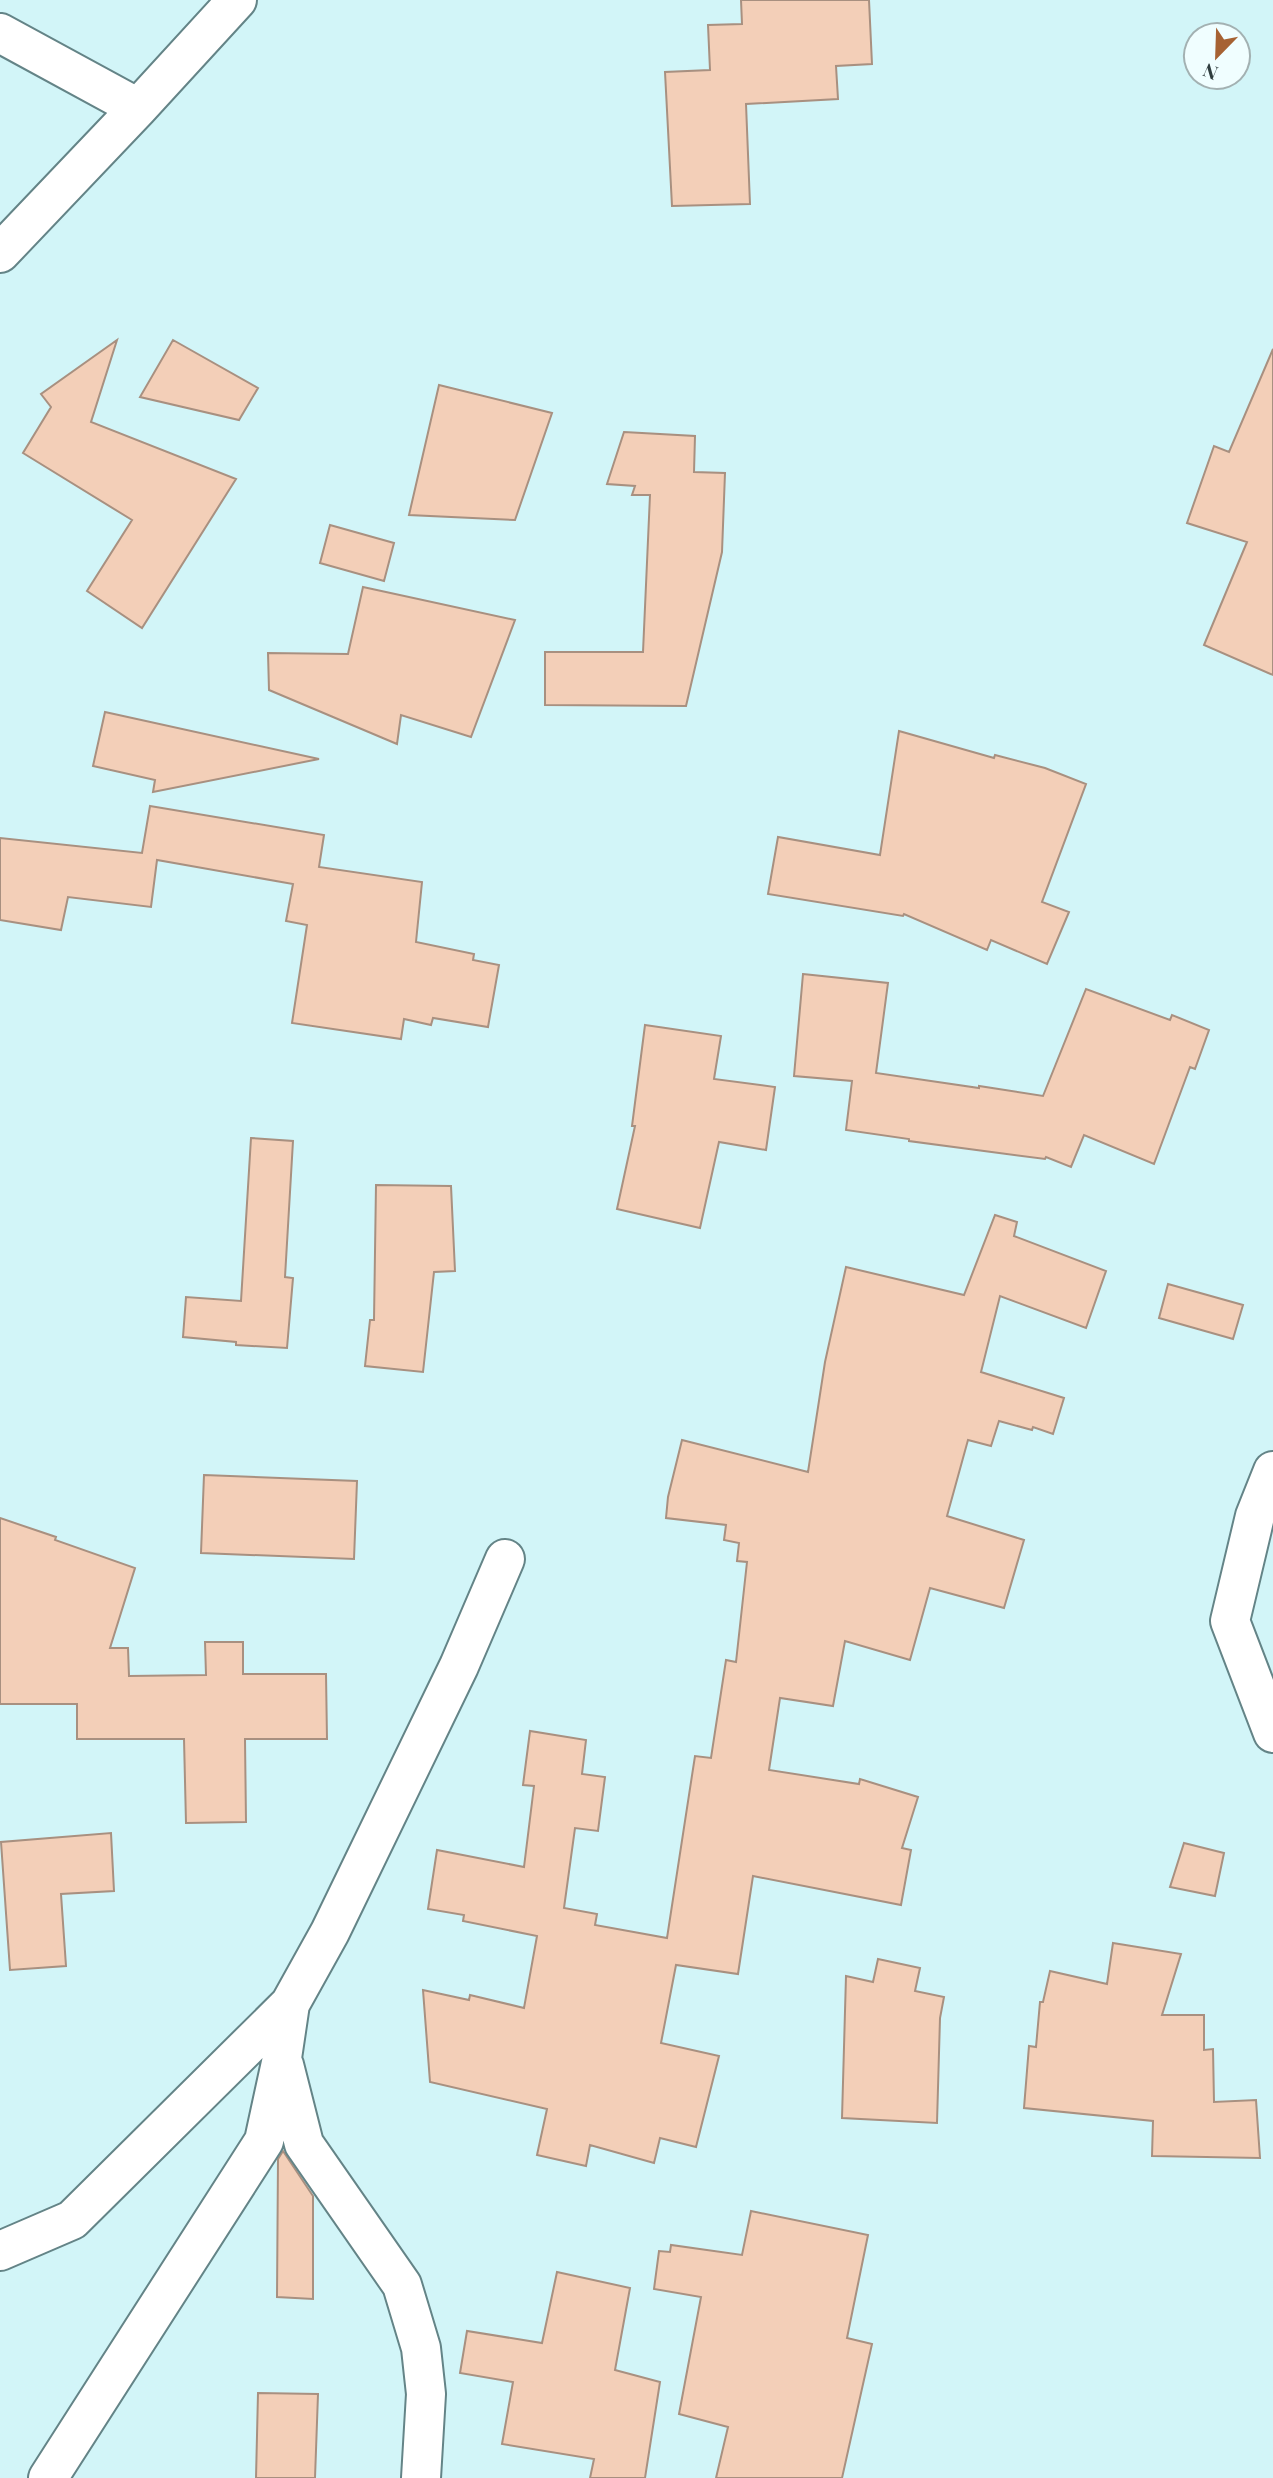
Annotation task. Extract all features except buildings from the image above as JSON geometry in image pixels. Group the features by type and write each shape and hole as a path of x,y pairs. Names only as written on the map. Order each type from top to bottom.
{"street":[{"path":"0,253 237,0"},
{"path":"0,33 138,108"},
{"path":"1273,1471 1255,1516 1230,1621 1273,1732"},
{"path":"0,2251 72,2220 290,2004 330,1932 459,1666 505,1559"},
{"path":"48,2478 264,2141 282,2058 290,2004"},
{"path":"282,2058 304,2144 402,2285 421,2348 426,2394 421,2478"}]}
